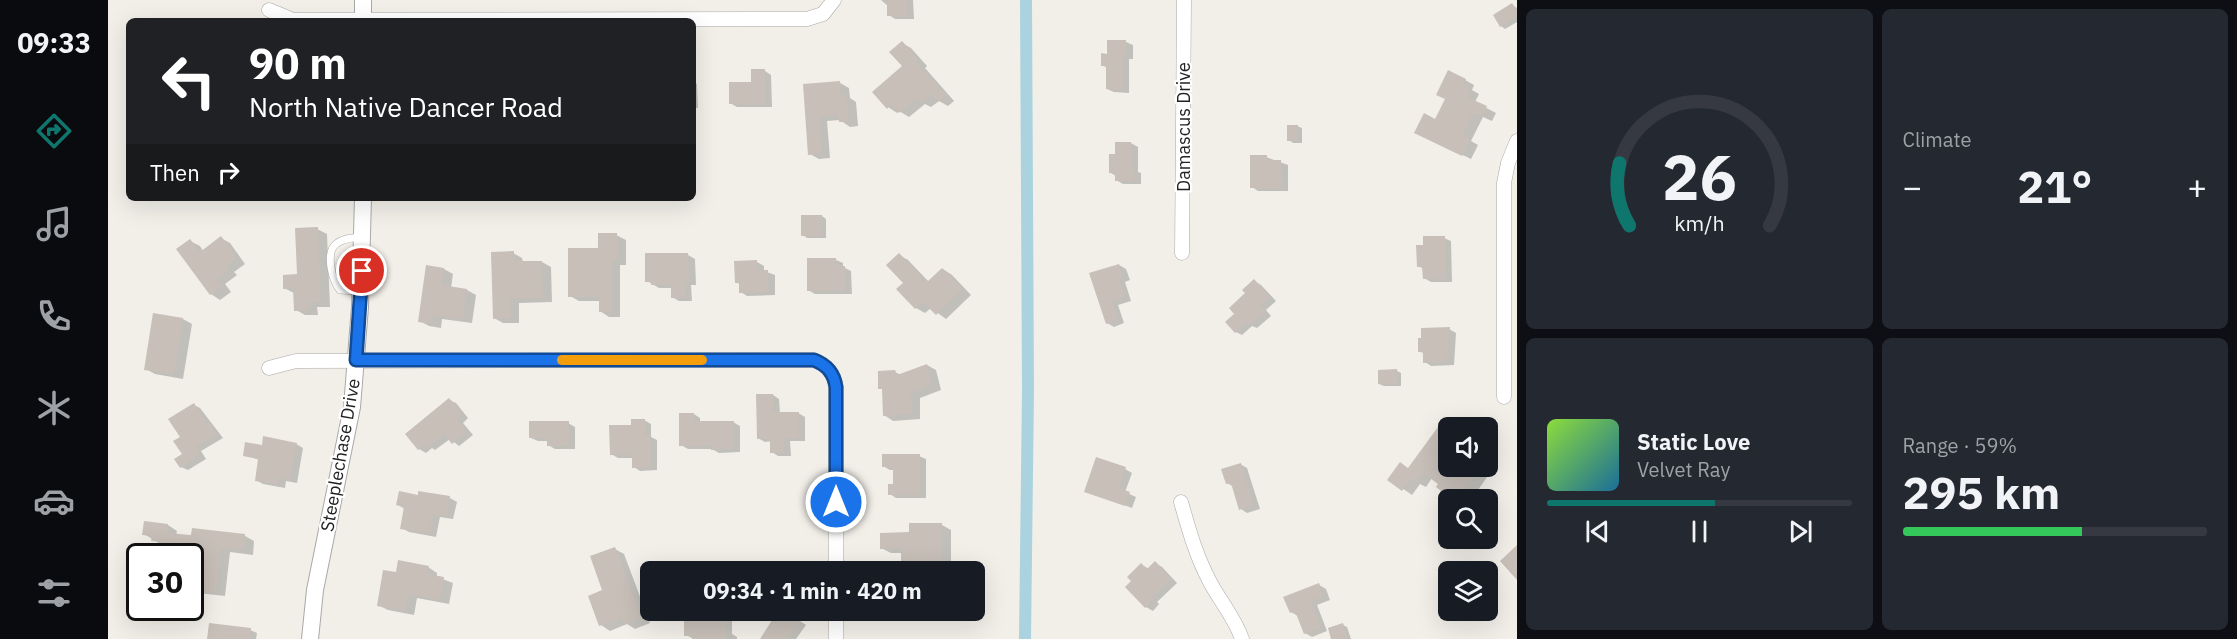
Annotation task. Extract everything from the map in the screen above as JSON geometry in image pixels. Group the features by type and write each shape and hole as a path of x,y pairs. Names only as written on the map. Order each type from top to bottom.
{"street":[{"path":"363,0 363,18"},
{"path":"696,20 807,19 823,14 834,0"},
{"name":"Damascus Drive","path":"1182,253 1184,0"},
{"path":"269,10 288,18"},
{"path":"1504,397 1504,183 1508,163 1517,141"},
{"name":"Steeplechase Drive","path":"310,639 315,590 352,407 361,291 363,201"},
{"path":"269,368 296,361 356,360 814,360 829,369 836,387 836,561"},
{"path":"1182,502 1199,559 1242,639"},
{"path":"836,621 836,639"}],"lane":[{"path":"361,291 340,290 335,284 331,249 345,239 363,237"}],"building":[{"path":"887,0 907,0 907,16 887,16"},
{"path":"1512,3 1517,10 1517,17 1500,27 1493,15"},
{"path":"1107,40 1126,40 1126,56 1123,56 1123,90 1106,89 1106,66 1101,66 1101,53 1107,54"},
{"path":"902,41 919,60 916,62 946,95 938,102 931,94 921,103 917,98 899,113 891,104 887,109 872,92 902,66 889,52"},
{"path":"751,69 765,69 765,104 729,104 729,82 751,82"},
{"path":"1448,70 1466,79 1464,84 1471,87 1467,97 1487,106 1482,117 1473,113 1463,135 1470,139 1462,156 1414,133 1424,113 1435,119 1445,99 1436,95"},
{"path":"840,81 841,95 847,95 849,122 839,122 838,115 819,117 822,154 808,155 803,84"},
{"path":"1287,125 1298,125 1298,141 1287,141"},
{"path":"1115,142 1131,142 1135,181 1115,181 1115,173 1109,173 1109,154 1115,154"},
{"path":"1250,155 1267,155 1267,160 1281,160 1282,188 1250,188"},
{"path":"801,215 822,215 822,236 801,236"},
{"path":"318,227 321,302 309,303 309,310 294,311 293,288 283,289 283,275 297,274 295,228"},
{"path":"598,233 617,233 617,261 612,261 612,312 599,312 599,297 568,297 568,248 598,248"},
{"path":"221,236 237,258 226,266 229,270 217,279 223,286 210,295 176,249 190,239 200,252"},
{"path":"1423,236 1445,236 1445,279 1423,279 1422,267 1417,267 1416,245 1423,245"},
{"path":"514,251 514,261 542,261 543,298 510,299 511,318 493,319 491,252"},
{"path":"645,253 688,253 690,282 685,282 685,298 671,298 671,285 651,285 651,282 645,282"},
{"path":"899,253 927,282 942,268 963,289 936,315 923,302 915,309 896,289 903,283 886,265"},
{"path":"807,258 836,258 837,266 845,266 845,291 807,291"},
{"path":"757,260 757,270 768,270 768,292 739,293 739,283 735,283 734,261"},
{"path":"1119,264 1124,276 1119,278 1125,297 1112,302 1118,320 1106,324 1089,273"},
{"path":"426,265 444,268 442,285 467,289 463,319 433,315 432,324 418,322"},
{"path":"1254,279 1270,297 1260,306 1265,311 1249,326 1246,322 1235,333 1225,322 1234,314 1229,308 1245,293 1242,290"},
{"path":"153,313 183,318 174,374 144,370"},
{"path":"1450,327 1447,362 1423,363 1423,352 1418,352 1421,328"},
{"path":"927,364 932,385 911,393 912,414 883,416 882,389 878,389 878,371 895,370 897,375"},
{"path":"1397,369 1398,384 1378,384 1378,370"},
{"path":"756,394 773,394 773,412 799,412 799,438 784,438 784,453 770,453 770,438 757,439"},
{"path":"449,398 463,414 457,419 467,431 452,444 444,434 428,448 425,445 418,450 405,434"},
{"path":"194,403 206,423 209,421 217,434 196,447 200,455 180,468 174,459 182,454 173,441 180,437 168,419"},
{"path":"679,413 694,413 694,421 734,421 734,449 711,450 711,446 679,446"},
{"path":"631,419 645,419 645,435 650,435 651,467 632,468 632,455 610,455 609,425 631,425"},
{"path":"529,421 569,421 569,446 547,446 547,438 529,438"},
{"path":"1438,427 1438,477 1474,477 1466,489 1439,489 1436,487 1438,484 1423,473 1416,483 1411,479 1402,491 1387,480 1400,462 1408,468"},
{"path":"263,436 297,443 290,480 279,478 278,485 255,481 258,459 243,456 245,442 262,445"},
{"path":"882,454 920,454 920,495 888,495 888,484 893,484 893,467 882,467"},
{"path":"1096,457 1126,467 1119,488 1130,492 1125,506 1084,492"},
{"path":"1241,463 1254,505 1239,510 1231,483 1226,484 1221,469"},
{"path":"399,491 418,495 418,491 450,496 447,516 433,514 430,534 400,529 404,507 396,505"},
{"path":"144,521 168,524 167,533 191,535 192,528 245,534 244,550 221,548 216,592 204,591 204,543 151,541 152,536 142,535"},
{"path":"909,523 942,523 942,561 901,561 901,548 880,549 880,533 909,532"},
{"path":"1517,545 1517,580 1500,561"},
{"path":"615,547 640,613 640,619 624,625 622,618 599,626 588,596 602,590 590,556"},
{"path":"398,560 429,566 427,574 444,577 440,600 408,594 405,611 377,606 383,570 396,572"},
{"path":"1155,561 1172,579 1152,597 1154,600 1145,608 1125,587 1131,581 1127,577 1141,563 1147,569"},
{"path":"1319,583 1324,596 1311,601 1321,628 1304,634 1295,611 1290,613 1283,597"},
{"path":"684,621 725,621 726,639 692,639 693,636 684,636"},
{"path":"771,621 799,621 787,639 760,639"},
{"path":"209,623 251,628 250,639 207,639"},
{"path":"1343,623 1348,639 1331,639 1328,628"}],"waterway":[{"path":"1025,639 1028,390 1026,0"}],"slow traffic":[{"path":"562,360 702,360"}],"route":[{"path":"362,271 356,360 814,360 822,363 829,369 836,387 836,502"}]}
